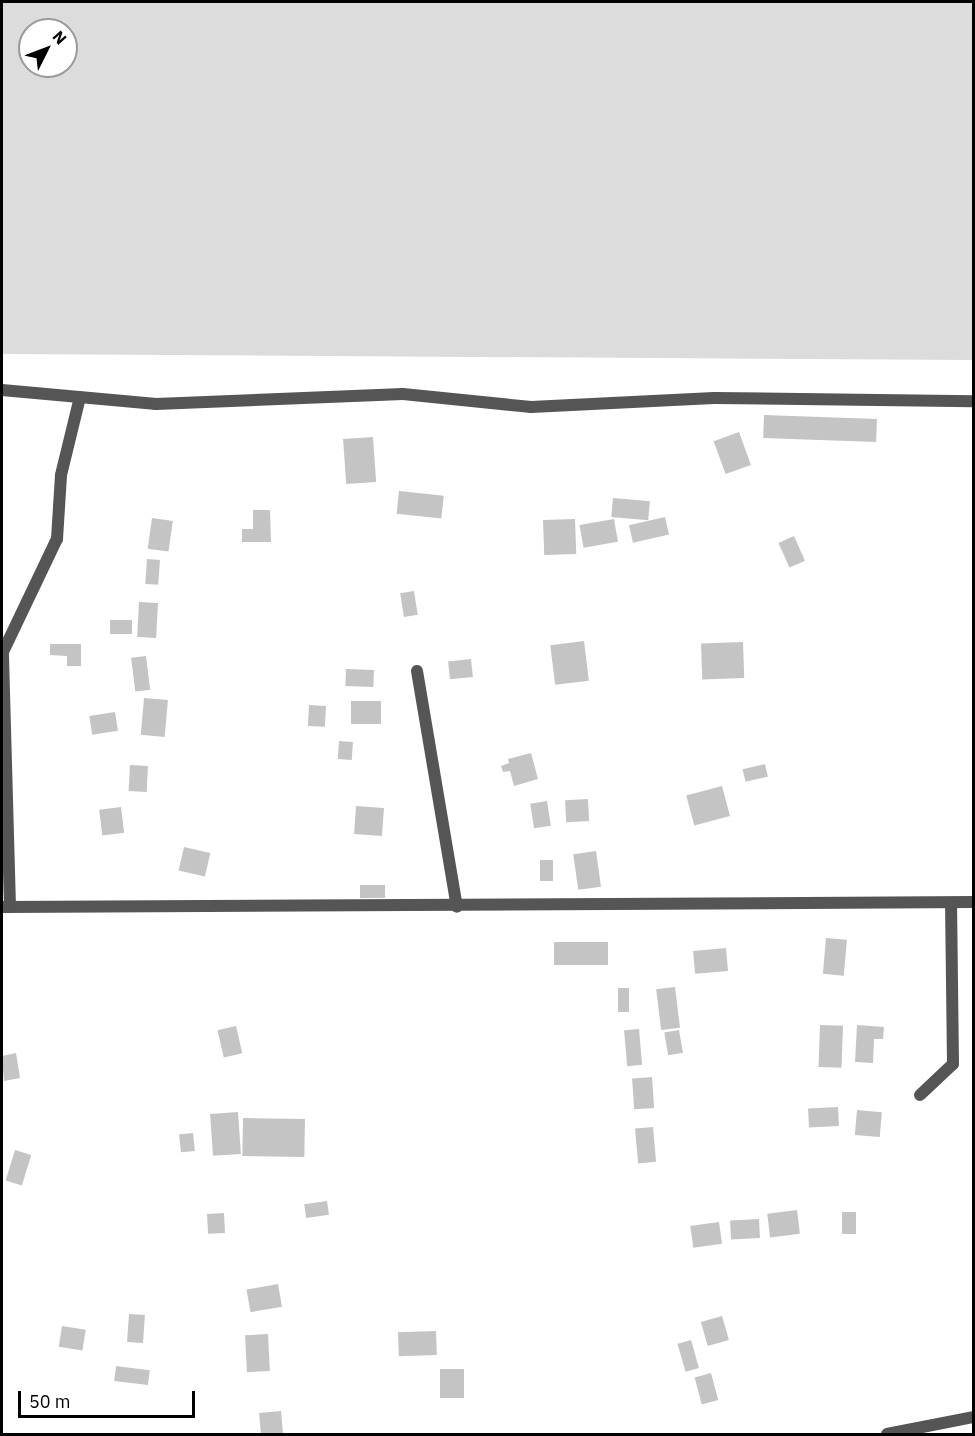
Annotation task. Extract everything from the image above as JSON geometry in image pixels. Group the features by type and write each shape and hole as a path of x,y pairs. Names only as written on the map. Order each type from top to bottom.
{"street":[{"path":"2,390 156,404 403,394 531,407 714,398 974,401"},
{"path":"80,397 61,475 57,539 3,652 6,907 457,907 974,902"},
{"path":"417,671 457,907"},
{"path":"920,1095 953,1064 951,903"},
{"path":"887,1434 974,1417"}],"shaded area":[{"path":"2,2 973,2 973,360 2,353"}],"building":[{"path":"764,415 877,419 876,442 763,438"},
{"path":"739,432 751,465 726,474 714,441"},
{"path":"373,437 376,482 346,484 343,439"},
{"path":"399,491 444,496 441,519 397,514"},
{"path":"613,498 650,501 648,520 611,517"},
{"path":"253,510 270,510 271,542 242,542 242,529 253,529"},
{"path":"665,517 669,535 633,543 629,525"},
{"path":"152,518 173,521 168,552 148,549"},
{"path":"575,519 576,554 544,555 543,520"},
{"path":"614,519 618,542 584,548 580,525"},
{"path":"794,536 805,561 789,568 778,543"},
{"path":"147,559 160,560 158,585 145,584"},
{"path":"414,591 418,615 404,617 400,593"},
{"path":"139,602 158,603 156,638 137,637"},
{"path":"110,620 132,620 132,634 110,634"},
{"path":"584,641 589,681 555,685 550,645"},
{"path":"743,642 744,678 702,679 701,643"},
{"path":"50,644 81,644 81,666 67,666 67,656 50,655"},
{"path":"146,656 150,690 135,692 131,658"},
{"path":"471,659 473,677 450,679 448,661"},
{"path":"346,669 374,670 373,687 345,686"},
{"path":"144,698 168,700 165,737 141,735"},
{"path":"351,701 381,701 381,724 351,724"},
{"path":"309,705 326,706 325,727 308,726"},
{"path":"115,712 118,731 92,735 89,716"},
{"path":"339,741 353,742 352,760 338,759"},
{"path":"531,753 538,779 514,786 510,771 503,772 501,766 509,763 508,759"},
{"path":"765,764 768,777 746,782 743,769"},
{"path":"130,765 148,766 147,792 129,791"},
{"path":"722,786 730,816 694,826 686,796"},
{"path":"588,799 589,821 566,822 565,800"},
{"path":"547,801 551,826 534,828 530,804"},
{"path":"356,806 384,808 382,836 354,834"},
{"path":"121,807 124,833 102,835 99,810"},
{"path":"184,847 210,853 205,876 179,870"},
{"path":"596,851 601,887 578,890 573,854"},
{"path":"540,860 553,860 553,881 540,881"},
{"path":"360,885 385,885 385,898 360,898"},
{"path":"826,938 847,940 844,976 823,974"},
{"path":"554,942 608,942 608,965 554,965"},
{"path":"726,948 728,971 695,974 693,951"},
{"path":"675,987 680,1028 661,1030 656,989"},
{"path":"618,988 629,988 629,1012 618,1012"},
{"path":"820,1025 843,1026 842,1068 819,1067"},
{"path":"857,1025 884,1027 883,1039 874,1039 873,1063 855,1062"},
{"path":"236,1026 242,1053 224,1058 217,1030"},
{"path":"639,1029 642,1065 627,1066 624,1030"},
{"path":"679,1030 683,1053 668,1055 664,1033"},
{"path":"16,1053 20,1078 4,1081 2,1056"},
{"path":"652,1077 654,1108 634,1109 632,1078"},
{"path":"838,1107 839,1126 809,1128 808,1109"},
{"path":"857,1110 882,1112 880,1137 855,1135"},
{"path":"238,1112 241,1154 213,1156 210,1114"},
{"path":"243,1118 305,1119 304,1157 242,1156"},
{"path":"653,1127 656,1162 638,1163 635,1129"},
{"path":"193,1133 195,1151 181,1152 179,1134"},
{"path":"15,1150 31,1155 22,1186 6,1181"},
{"path":"327,1201 329,1215 306,1218 304,1204"},
{"path":"797,1210 800,1234 770,1237 767,1214"},
{"path":"842,1212 856,1212 856,1234 842,1234"},
{"path":"224,1213 225,1233 208,1234 207,1214"},
{"path":"759,1219 760,1238 731,1239 730,1221"},
{"path":"719,1222 722,1244 693,1248 690,1226"},
{"path":"278,1284 282,1307 250,1312 246,1290"},
{"path":"129,1314 145,1315 143,1343 127,1342"},
{"path":"722,1316 729,1340 708,1346 701,1322"},
{"path":"62,1326 86,1330 82,1350 59,1347"},
{"path":"436,1331 437,1355 399,1356 398,1332"},
{"path":"268,1334 270,1371 247,1372 245,1335"},
{"path":"691,1340 699,1368 686,1372 678,1344"},
{"path":"116,1366 150,1370 148,1385 114,1381"},
{"path":"440,1369 464,1369 464,1398 440,1398"},
{"path":"711,1373 718,1400 702,1404 695,1377"},
{"path":"281,1411 283,1434 261,1434 259,1413"}]}
